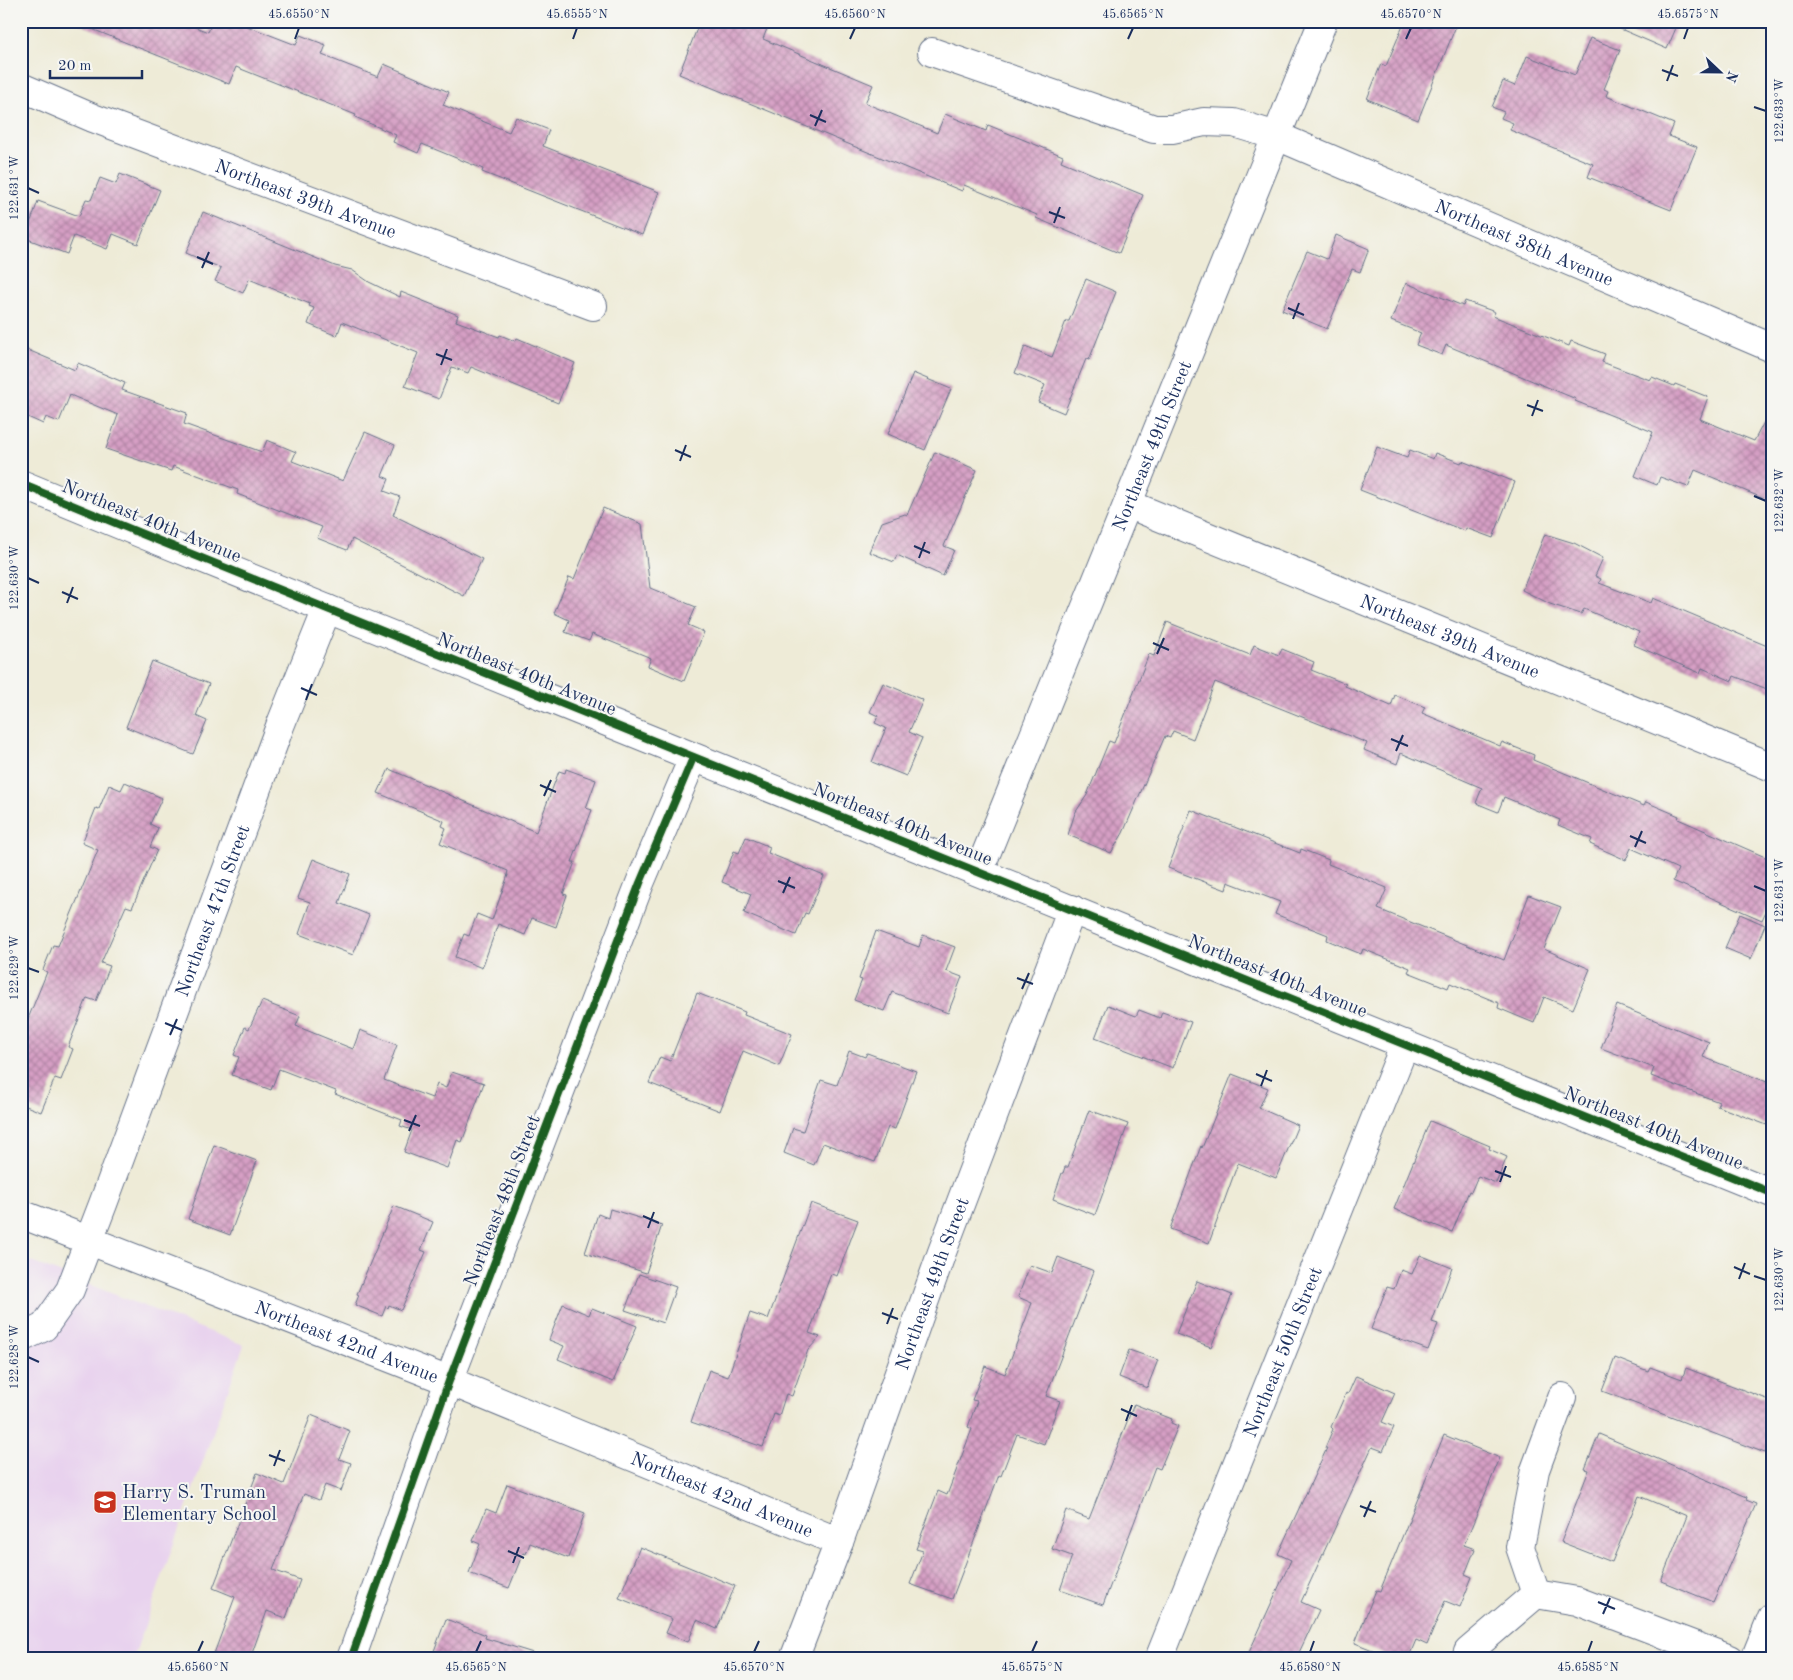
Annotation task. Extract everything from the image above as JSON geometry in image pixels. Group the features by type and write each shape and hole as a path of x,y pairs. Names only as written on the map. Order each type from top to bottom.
{"street":[{"name":"Northeast 49th Street","path":"979,871 1323,21"},
{"name":"Northeast 38th Avenue","path":"932,52 1154,129 1172,129 1204,122 1234,123 1277,136 1772,348"},
{"name":"Northeast 39th Avenue","path":"21,87 102,122 593,306"},
{"name":"Northeast 40th Avenue","path":"21,484 693,758 979,871 1772,1193"},
{"name":"Northeast 39th Avenue","path":"1128,504 1772,767"},
{"name":"Northeast 47th Street","path":"21,1338 44,1327 70,1290 90,1241 280,726 327,609"},
{"name":"Northeast 48th Street","path":"351,1659 449,1381 640,883 693,758"},
{"name":"Northeast 49th Street","path":"794,1659 839,1542 942,1252 1072,909"},
{"name":"Northeast 50th Street","path":"1159,1659 1405,1044"},
{"name":"Northeast 42nd Avenue","path":"21,1214 449,1381 839,1542"},
{"path":"1536,1594 1520,1547 1535,1470 1562,1397"},
{"path":"1466,1659 1468,1652 1536,1594"},
{"path":"1536,1594 1577,1601 1730,1659"},
{"path":"1756,1659 1772,1617"}],"shaded area":[{"name":"Harry S. Truman Elementary School","path":"21,1258 244,1345 133,1659 21,1659"}],"building":[{"path":"77,21 180,21 208,32 213,21 234,21 296,45 300,35 326,45 322,55 378,77 384,64 449,92 443,105 509,132 516,117 549,130 543,146 659,192 642,235 482,172 483,169 422,144 418,153 393,142 396,135 355,117 356,115 236,67 229,84 77,23"},
{"path":"700,21 770,21 763,39 873,85 865,103 937,133 945,114 986,131 988,125 1063,156 1061,161 1143,195 1119,253 1036,218 1037,215 964,185 962,191 679,74"},
{"path":"1405,21 1458,21 1418,120 1367,99 1381,64 1386,66"},
{"path":"1602,21 1679,21 1667,49"},
{"path":"1590,38 1620,50 1604,89 1608,91 1606,96 1674,124 1669,136 1697,147 1671,210 1588,177 1593,164 1510,130 1513,123 1501,118 1504,112 1492,107 1503,81 1515,86 1527,56 1575,75"},
{"path":"120,174 160,190 138,244 113,234 107,249 74,236 67,254 25,238 38,201 79,216 86,199 91,200 100,178 116,184"},
{"path":"203,212 335,266 352,270 369,282 400,297 401,292 458,315 456,321 499,337 500,335 515,341 517,338 575,363 558,403 471,367 468,373 452,367 439,399 405,386 418,353 342,322 337,336 308,324 314,308 309,306 310,304 249,279 243,293 215,281 221,268 186,253"},
{"path":"1336,235 1369,249 1360,272 1352,269 1327,329 1282,310 1307,251 1327,259"},
{"path":"1086,279 1116,292 1089,360 1086,359 1064,413 1038,402 1045,385 1015,373 1025,346 1052,357 1066,321 1069,321"},
{"path":"1406,283 1463,306 1465,301 1495,312 1493,316 1569,346 1571,341 1605,354 1602,362 1650,380 1652,377 1708,397 1700,419 1754,441 1772,407 1772,502 1695,470 1688,487 1660,477 1657,485 1635,476 1653,432 1575,401 1576,399 1446,345 1442,355 1416,345 1421,333 1391,321"},
{"path":"21,347 75,370 78,363 125,383 122,390 187,413 184,424 262,452 267,440 296,452 292,461 343,481 365,432 395,445 382,476 389,479 384,491 400,497 393,515 482,559 464,596 352,539 347,550 317,538 322,527 237,494 238,490 173,466 171,471 106,449 118,415 70,395 59,422 46,417 43,424 21,414"},
{"path":"913,373 951,389 925,450 888,434"},
{"path":"1377,447 1407,458 1410,450 1433,459 1435,453 1461,463 1462,461 1515,482 1493,538 1466,528 1465,531 1360,490"},
{"path":"935,452 977,470 944,546 954,550 943,576 897,555 894,562 869,552 882,522 905,514 907,515"},
{"path":"603,508 642,524 650,588 696,607 688,625 704,632 684,681 648,666 651,658 592,634 589,641 565,632 569,620 554,613 569,577 574,579"},
{"path":"1545,534 1574,543 1603,558 1595,576 1601,579 1599,583 1651,603 1653,598 1772,648 1772,691 1734,676 1732,681 1702,668 1700,673 1634,645 1639,632 1584,609 1581,614 1550,604 1522,590"},
{"path":"1167,622 1250,655 1254,645 1279,655 1282,649 1314,662 1311,670 1346,684 1345,686 1391,706 1395,695 1425,707 1422,713 1500,746 1502,742 1534,755 1533,760 1644,806 1646,802 1679,816 1678,819 1772,860 1772,898 1762,920 1673,881 1678,869 1631,848 1626,860 1590,844 1592,839 1558,825 1560,820 1504,797 1498,812 1476,803 1482,788 1401,753 1397,764 1364,750 1367,743 1215,682 1193,739 1173,731 1170,738 1165,736 1123,833 1111,853 1068,835 1075,813 1087,795 1109,741 1114,743 1149,654 1154,656"},
{"path":"152,661 209,684 196,716 207,721 193,754 126,727"},
{"path":"883,683 923,700 909,732 922,738 906,776 872,762 886,728 875,723 878,716 870,712"},
{"path":"389,769 536,832 559,771 565,773 566,769 596,780 586,808 592,810 572,862 575,862 563,894 567,895 556,927 532,918 525,935 498,924 482,968 455,957 464,934 469,936 477,914 492,920 508,871 440,843 446,828 442,826 444,821 378,793"},
{"path":"125,782 162,798 150,824 158,828 150,847 157,850 132,908 126,906 101,963 110,966 96,1001 87,998 68,1047 73,1049 61,1080 55,1078 41,1112 21,1104 21,1036 47,972 43,970 53,945 58,946 98,850 82,843 96,808 99,809 109,785 121,790"},
{"path":"1191,810 1300,853 1301,849 1329,860 1328,864 1387,888 1378,909 1504,960 1529,895 1561,907 1544,949 1590,969 1573,1009 1544,997 1534,1023 1498,1008 1499,1003 1450,983 1448,988 1408,972 1410,968 1363,949 1361,954 1327,940 1328,935 1275,914 1280,902 1228,882 1226,890 1168,868"},
{"path":"746,837 770,847 768,853 824,876 808,914 805,913 796,935 744,913 751,894 722,882 734,851 739,853"},
{"path":"313,859 350,874 339,903 369,915 353,955 299,934 310,902 298,898"},
{"path":"1740,914 1765,925 1751,959 1725,948"},
{"path":"876,931 919,947 923,935 955,947 946,971 962,977 948,1013 892,992 884,1011 854,1000 862,980 859,979"},
{"path":"697,993 745,1012 744,1015 792,1034 779,1066 743,1051 720,1111 649,1083 660,1057 670,1061"},
{"path":"262,1001 300,1016 296,1026 353,1049 360,1030 397,1045 384,1080 432,1098 437,1084 446,1088 452,1072 484,1083 462,1142 457,1140 447,1168 404,1152 412,1130 400,1126 402,1120 335,1094 336,1091 279,1069 271,1090 232,1075 239,1057 234,1055 245,1027 249,1029"},
{"path":"1108,1005 1136,1016 1139,1010 1160,1018 1162,1012 1191,1022 1173,1068 1095,1038"},
{"path":"1617,1005 1709,1042 1703,1057 1772,1084 1772,1127 1717,1106 1719,1102 1651,1076 1654,1068 1601,1048"},
{"path":"849,1051 865,1057 867,1053 916,1071 895,1129 888,1127 875,1162 823,1143 814,1165 784,1153 793,1128 803,1131 821,1080 837,1085"},
{"path":"1232,1074 1268,1088 1259,1108 1298,1125 1276,1178 1238,1163 1209,1243 1170,1229 1201,1146 1202,1148"},
{"path":"1089,1110 1128,1124 1095,1215 1053,1199 1062,1173 1065,1167 1068,1167"},
{"path":"1430,1121 1490,1146 1489,1149 1507,1157 1496,1183 1478,1176 1471,1192 1469,1191 1452,1232 1394,1209"},
{"path":"214,1145 257,1161 230,1235 188,1219"},
{"path":"811,1203 858,1220 837,1276 831,1274 809,1333 820,1337 808,1350 792,1396 786,1394 779,1416 774,1414 763,1447 691,1422 709,1370 728,1377 750,1313 768,1319"},
{"path":"394,1206 433,1222 421,1250 426,1252 401,1310 389,1305 388,1308 386,1306 382,1316 355,1305 359,1295 357,1294"},
{"path":"610,1209 662,1225 646,1273 585,1253 598,1214 608,1218"},
{"path":"1420,1255 1452,1268 1432,1322 1438,1324 1428,1350 1371,1329 1387,1287 1394,1289 1401,1270 1412,1274"},
{"path":"1058,1257 1094,1271 1046,1396 1060,1401 1044,1444 1017,1434 1001,1476 999,1475 952,1599 910,1584 923,1551 916,1549 938,1491 947,1495 972,1429 968,1427 977,1401 972,1400 985,1366 1005,1374 1032,1303 1018,1297 1030,1265 1052,1273"},
{"path":"639,1274 676,1287 663,1323 625,1310"},
{"path":"1197,1281 1232,1295 1211,1347 1176,1334"},
{"path":"563,1304 589,1315 592,1308 637,1326 613,1382 558,1359 564,1346 549,1340"},
{"path":"1129,1350 1158,1360 1147,1388 1119,1377"},
{"path":"1615,1358 1648,1371 1650,1367 1682,1379 1686,1368 1772,1401 1772,1436 1765,1453 1602,1391"},
{"path":"1356,1376 1395,1393 1382,1422 1394,1427 1383,1451 1372,1447 1301,1602 1319,1610 1296,1659 1246,1659 1291,1560 1278,1554 1327,1448 1325,1448 1333,1429 1331,1427"},
{"path":"1134,1404 1172,1419 1171,1423 1178,1426 1160,1469 1155,1467 1103,1605 1060,1590 1072,1556 1052,1549 1066,1510 1089,1519"},
{"path":"311,1415 350,1431 339,1459 351,1463 341,1491 325,1485 319,1500 304,1494 273,1570 300,1580 286,1618 267,1611 250,1659 212,1659 235,1597 213,1588 257,1473 284,1484"},
{"path":"1599,1434 1747,1497 1746,1500 1756,1504 1713,1602 1661,1581 1687,1516 1639,1496 1612,1562 1561,1542 1589,1470 1585,1469"},
{"path":"1444,1435 1500,1458 1464,1545 1475,1549 1465,1574 1472,1577 1460,1607 1445,1601 1427,1645 1416,1640 1408,1659 1395,1659 1355,1643 1376,1590 1380,1591"},
{"path":"507,1484 585,1513 568,1558 530,1543 526,1554 523,1553 509,1588 469,1573 480,1544 473,1541 486,1509 496,1513"},
{"path":"640,1547 735,1586 717,1629 697,1620 688,1642 666,1633 672,1619 619,1598"},
{"path":"446,1619 486,1635 485,1638 533,1653 532,1659 431,1659"}],"cycle path":[{"path":"21,484 458,663 1335,1015 1772,1193"},
{"path":"351,1659 449,1381 640,883 693,758"}],"place":[{"name":"Harry S. Truman Elementary School","path":"105,1502"}]}
